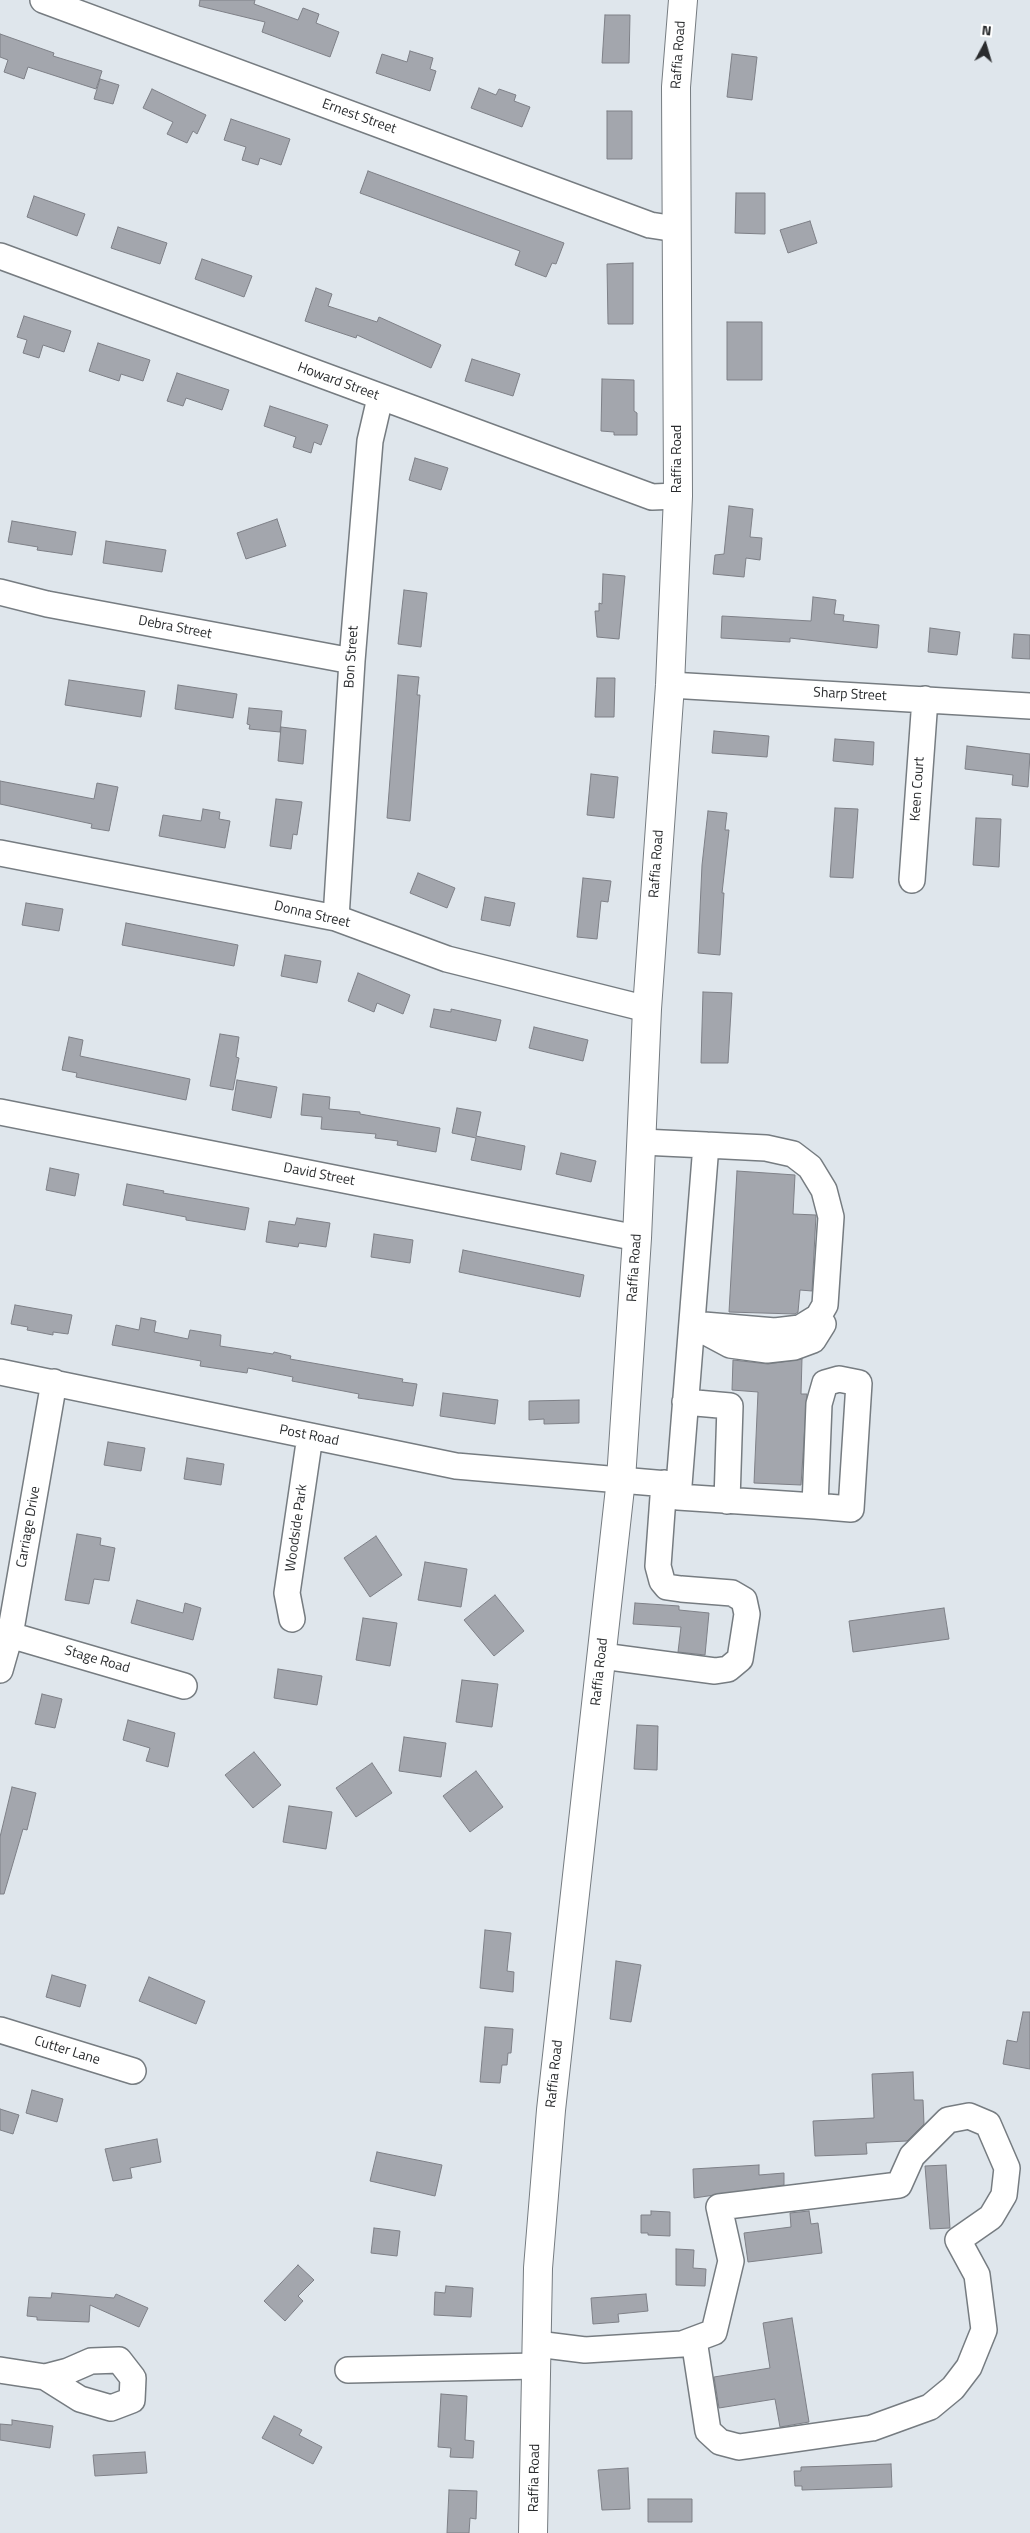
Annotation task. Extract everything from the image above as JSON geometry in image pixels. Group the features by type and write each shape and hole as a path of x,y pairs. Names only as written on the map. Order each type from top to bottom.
{"main road":[{"name":"Raffia Road","path":"533,2533 538,2268 551,2110 621,1479 637,1238 648,1010 670,685 678,496 676,87 683,0"}],"street":[{"name":"Ernest Street","path":"43,0 650,225 676,229"},
{"name":"Howard Street","path":"0,256 652,497 678,496"},
{"name":"Bon Street","path":"336,918 352,661 370,441 380,398"},
{"name":"Debra Street","path":"0,592 47,604 352,661"},
{"name":"Sharp Street","path":"670,685 1030,706"},
{"name":"Keen Court","path":"912,880 925,699"},
{"name":"Donna Street","path":"0,852 336,918 447,959 648,1010"},
{"name":"David Street","path":"0,1112 637,1238"},
{"path":"642,1142 766,1148 793,1154 810,1168 824,1190 831,1217 825,1305 818,1317 800,1328 775,1331 692,1324"},
{"path":"602,1656 715,1671 728,1669 740,1659 747,1614 744,1600 732,1593 667,1587 662,1581 658,1566 685,1402 706,1145"},
{"name":"Post Road","path":"0,1372 456,1466 671,1484"},
{"path":"671,1484 678,1497 851,1509 859,1384 839,1379 825,1383 819,1404 815,1506"},
{"name":"Carriage Drive","path":"0,1670 10,1635 54,1382"},
{"path":"685,1402 730,1406 728,1501"},
{"name":"Woodside Park","path":"292,1619 287,1593 310,1436"},
{"name":"Stage Road","path":"10,1635 184,1686"},
{"name":"Cutter Lane","path":"0,2030 133,2071"},
{"path":"348,2370 585,2350 682,2344 694,2340 714,2332 731,2261 719,2207 899,2185 912,2156 948,2120 969,2116 988,2124 1007,2168 1004,2195 991,2217 958,2240 978,2275 984,2330 968,2367 953,2388 930,2407 872,2428 739,2447 720,2442 708,2432 694,2340"},
{"path":"0,2370 45,2377"}],"building":[{"path":"200,0 255,0 254,4 298,20 303,8 319,14 316,23 339,32 330,57 262,32 265,22 199,6"},
{"path":"605,15 630,15 629,63 602,63"},
{"path":"0,34 54,53 53,56 102,71 96,89 28,67 24,79 4,72 8,60 0,57"},
{"path":"410,51 433,58 430,69 436,71 430,91 376,73 382,54 407,62"},
{"path":"732,54 757,57 752,100 727,97"},
{"path":"100,79 119,85 113,104 94,99"},
{"path":"479,88 496,95 499,89 516,95 514,101 530,107 522,127 471,108"},
{"path":"152,89 206,115 197,134 193,131 187,143 167,134 173,122 143,108"},
{"path":"607,111 632,111 632,159 607,159"},
{"path":"231,119 290,139 281,165 260,158 258,165 242,160 246,147 224,140"},
{"path":"368,171 564,243 556,264 552,263 546,277 515,265 520,251 360,193"},
{"path":"736,193 765,193 765,234 735,233"},
{"path":"34,196 85,214 77,236 27,217"},
{"path":"810,221 817,243 788,253 780,230"},
{"path":"118,227 167,243 160,264 111,248"},
{"path":"202,259 252,276 244,297 195,279"},
{"path":"633,263 633,324 608,324 607,264"},
{"path":"316,288 332,294 328,306 377,322 379,317 441,345 431,368 357,335 356,338 305,321"},
{"path":"24,316 71,331 64,352 43,345 39,358 23,353 27,340 17,337"},
{"path":"727,322 762,322 762,380 727,380"},
{"path":"98,343 150,360 143,381 121,374 119,381 89,371"},
{"path":"472,359 520,374 513,396 465,381"},
{"path":"177,373 229,390 222,410 186,398 183,406 167,401"},
{"path":"602,379 634,380 634,411 637,413 637,435 614,435 614,432 601,431"},
{"path":"270,406 328,425 321,445 314,442 311,453 293,447 296,437 264,426"},
{"path":"415,458 448,468 441,490 409,480"},
{"path":"729,506 753,509 750,537 762,538 760,560 746,558 744,577 713,574 715,555 724,554"},
{"path":"277,519 286,546 246,559 237,533"},
{"path":"12,521 76,532 72,555 37,550 38,547 8,542"},
{"path":"106,541 166,550 162,572 103,563"},
{"path":"603,574 625,576 619,639 597,637 595,611 599,611 599,603 602,604"},
{"path":"404,590 427,593 421,647 398,644"},
{"path":"813,597 836,600 834,614 844,615 843,621 879,625 877,648 790,638 790,642 721,638 722,616 811,621"},
{"path":"930,628 960,632 957,655 928,652"},
{"path":"1014,634 1030,635 1030,659 1012,658"},
{"path":"398,675 419,677 417,695 420,695 410,821 387,818"},
{"path":"597,678 615,678 614,717 595,717"},
{"path":"69,680 145,691 141,717 65,705"},
{"path":"178,685 237,694 233,718 175,709"},
{"path":"249,708 282,711 280,732 249,729 250,725 247,724"},
{"path":"281,727 306,730 303,764 278,761"},
{"path":"714,731 769,736 767,757 712,753"},
{"path":"835,739 874,742 873,765 833,761"},
{"path":"967,746 1030,754 1028,787 1012,785 1013,775 965,769"},
{"path":"591,774 618,777 614,818 587,815"},
{"path":"0,781 94,799 97,783 118,787 109,831 91,828 92,824 0,804"},
{"path":"276,799 302,802 297,835 293,834 291,849 270,846"},
{"path":"835,808 858,809 853,878 830,877"},
{"path":"203,809 220,812 219,819 230,821 225,848 159,836 163,815 201,821"},
{"path":"708,811 727,813 725,830 729,830 722,893 724,893 720,955 698,953 702,865"},
{"path":"976,818 1001,819 999,867 973,865"},
{"path":"418,873 455,888 447,908 410,893"},
{"path":"583,878 611,881 608,902 601,901 597,939 577,937"},
{"path":"485,897 515,903 510,926 481,920"},
{"path":"26,903 63,909 59,931 22,925"},
{"path":"126,923 238,945 234,966 122,945"},
{"path":"285,955 321,961 317,983 281,976"},
{"path":"358,973 410,995 403,1014 377,1003 374,1012 348,1001"},
{"path":"703,992 732,993 728,1063 701,1063"},
{"path":"434,1009 451,1012 451,1009 501,1020 496,1041 430,1027"},
{"path":"534,1027 588,1040 583,1061 529,1048"},
{"path":"220,1034 239,1037 236,1057 239,1058 233,1090 210,1086"},
{"path":"69,1037 83,1040 80,1056 190,1079 186,1100 76,1077 77,1073 62,1070"},
{"path":"237,1080 277,1087 271,1118 232,1110"},
{"path":"303,1094 330,1097 329,1109 360,1112 360,1114 440,1128 436,1152 397,1145 398,1141 375,1138 376,1134 321,1129 322,1117 301,1115"},
{"path":"457,1108 481,1112 476,1136 525,1146 521,1170 471,1160 476,1138 452,1133"},
{"path":"561,1153 596,1161 591,1182 556,1174"},
{"path":"50,1168 79,1174 75,1196 46,1190"},
{"path":"737,1171 795,1175 793,1214 816,1215 812,1291 800,1290 798,1312 795,1314 729,1312"},
{"path":"127,1184 164,1191 163,1193 249,1208 245,1230 186,1220 186,1217 123,1205"},
{"path":"297,1218 330,1223 326,1247 299,1243 298,1247 266,1242 269,1221 295,1225"},
{"path":"374,1234 413,1240 410,1263 371,1257"},
{"path":"463,1250 584,1275 580,1297 459,1272"},
{"path":"15,1305 72,1315 68,1334 53,1332 53,1335 27,1330 28,1327 11,1324"},
{"path":"141,1318 156,1321 154,1332 188,1339 190,1330 221,1335 220,1346 273,1354 274,1352 291,1356 290,1359 403,1379 402,1382 417,1384 413,1406 358,1398 359,1394 292,1381 293,1377 248,1368 247,1373 200,1366 201,1361 112,1345 116,1325 139,1330"},
{"path":"802,1359 801,1394 807,1394 801,1485 754,1483 758,1392 732,1390 733,1360 768,1364"},
{"path":"443,1393 498,1400 495,1424 440,1416"},
{"path":"579,1400 579,1423 544,1424 544,1419 529,1420 529,1401"},
{"path":"108,1442 145,1448 141,1471 104,1465"},
{"path":"187,1458 224,1464 221,1485 184,1479"},
{"path":"77,1534 101,1538 100,1545 115,1548 109,1581 94,1579 89,1604 65,1600"},
{"path":"376,1536 402,1575 370,1597 344,1558"},
{"path":"425,1562 467,1569 461,1607 418,1600"},
{"path":"495,1595 524,1631 494,1656 464,1620"},
{"path":"137,1600 183,1613 185,1603 201,1608 193,1640 131,1623"},
{"path":"635,1603 679,1606 679,1610 709,1613 705,1655 678,1652 681,1627 633,1624"},
{"path":"944,1608 949,1639 853,1652 849,1621"},
{"path":"363,1618 397,1623 390,1666 356,1660"},
{"path":"278,1669 322,1676 317,1705 274,1698"},
{"path":"462,1680 498,1684 492,1727 456,1722"},
{"path":"42,1694 62,1699 55,1728 35,1724"},
{"path":"128,1720 175,1733 168,1767 146,1761 150,1748 123,1740"},
{"path":"637,1725 658,1726 657,1770 634,1769"},
{"path":"404,1737 446,1743 441,1777 399,1771"},
{"path":"254,1752 281,1785 253,1808 225,1775"},
{"path":"372,1763 392,1793 356,1817 336,1788"},
{"path":"476,1771 503,1807 470,1832 443,1796"},
{"path":"12,1787 36,1793 27,1830 23,1829 4,1894 0,1894 0,1837"},
{"path":"289,1806 332,1812 326,1849 283,1842"},
{"path":"485,1930 511,1933 507,1971 514,1972 513,1992 480,1988"},
{"path":"616,1961 641,1965 631,2022 610,2019"},
{"path":"52,1975 86,1985 80,2007 46,1997"},
{"path":"149,1977 205,2001 196,2024 139,2001"},
{"path":"1023,2012 1030,2012 1030,2069 1003,2064 1007,2040 1017,2042"},
{"path":"485,2027 513,2029 511,2053 508,2053 507,2065 502,2065 500,2083 480,2082"},
{"path":"913,2072 914,2100 923,2100 924,2124 907,2141 866,2143 867,2154 815,2156 813,2121 874,2118 872,2074"},
{"path":"32,2090 63,2099 57,2122 26,2113"},
{"path":"0,2109 19,2115 13,2134 0,2130"},
{"path":"157,2139 161,2162 130,2168 132,2178 113,2181 105,2149"},
{"path":"377,2152 442,2165 435,2196 370,2181"},
{"path":"759,2165 759,2175 784,2173 784,2185 694,2198 693,2169"},
{"path":"946,2165 950,2228 930,2229 925,2166"},
{"path":"651,2211 670,2212 670,2236 641,2233 641,2215 651,2215"},
{"path":"809,2211 811,2224 818,2223 822,2253 748,2262 744,2233 791,2227 790,2213"},
{"path":"374,2228 400,2231 397,2256 371,2253"},
{"path":"676,2249 694,2250 693,2268 706,2269 705,2286 676,2285"},
{"path":"298,2265 314,2280 298,2296 303,2301 285,2321 264,2301"},
{"path":"446,2286 473,2288 471,2317 434,2315 435,2292 445,2293"},
{"path":"52,2293 114,2298 116,2294 148,2308 139,2327 90,2305 89,2322 37,2320 37,2317 27,2316 29,2297 51,2298"},
{"path":"646,2294 648,2311 618,2314 619,2322 593,2324 591,2298"},
{"path":"792,2318 809,2422 780,2427 775,2399 719,2408 714,2377 770,2368 763,2323"},
{"path":"441,2394 467,2396 465,2440 474,2441 473,2458 450,2457 451,2448 438,2447"},
{"path":"274,2416 302,2430 299,2435 322,2447 313,2464 262,2438"},
{"path":"12,2420 53,2426 50,2448 0,2440 0,2424 12,2425"},
{"path":"145,2452 147,2473 95,2476 93,2455"},
{"path":"891,2464 892,2487 802,2490 802,2486 795,2486 794,2471 801,2471 801,2467"},
{"path":"628,2468 630,2509 602,2510 598,2470"},
{"path":"449,2490 477,2491 476,2519 470,2518 469,2533 447,2533"},
{"path":"648,2499 692,2499 692,2522 648,2522"}]}
